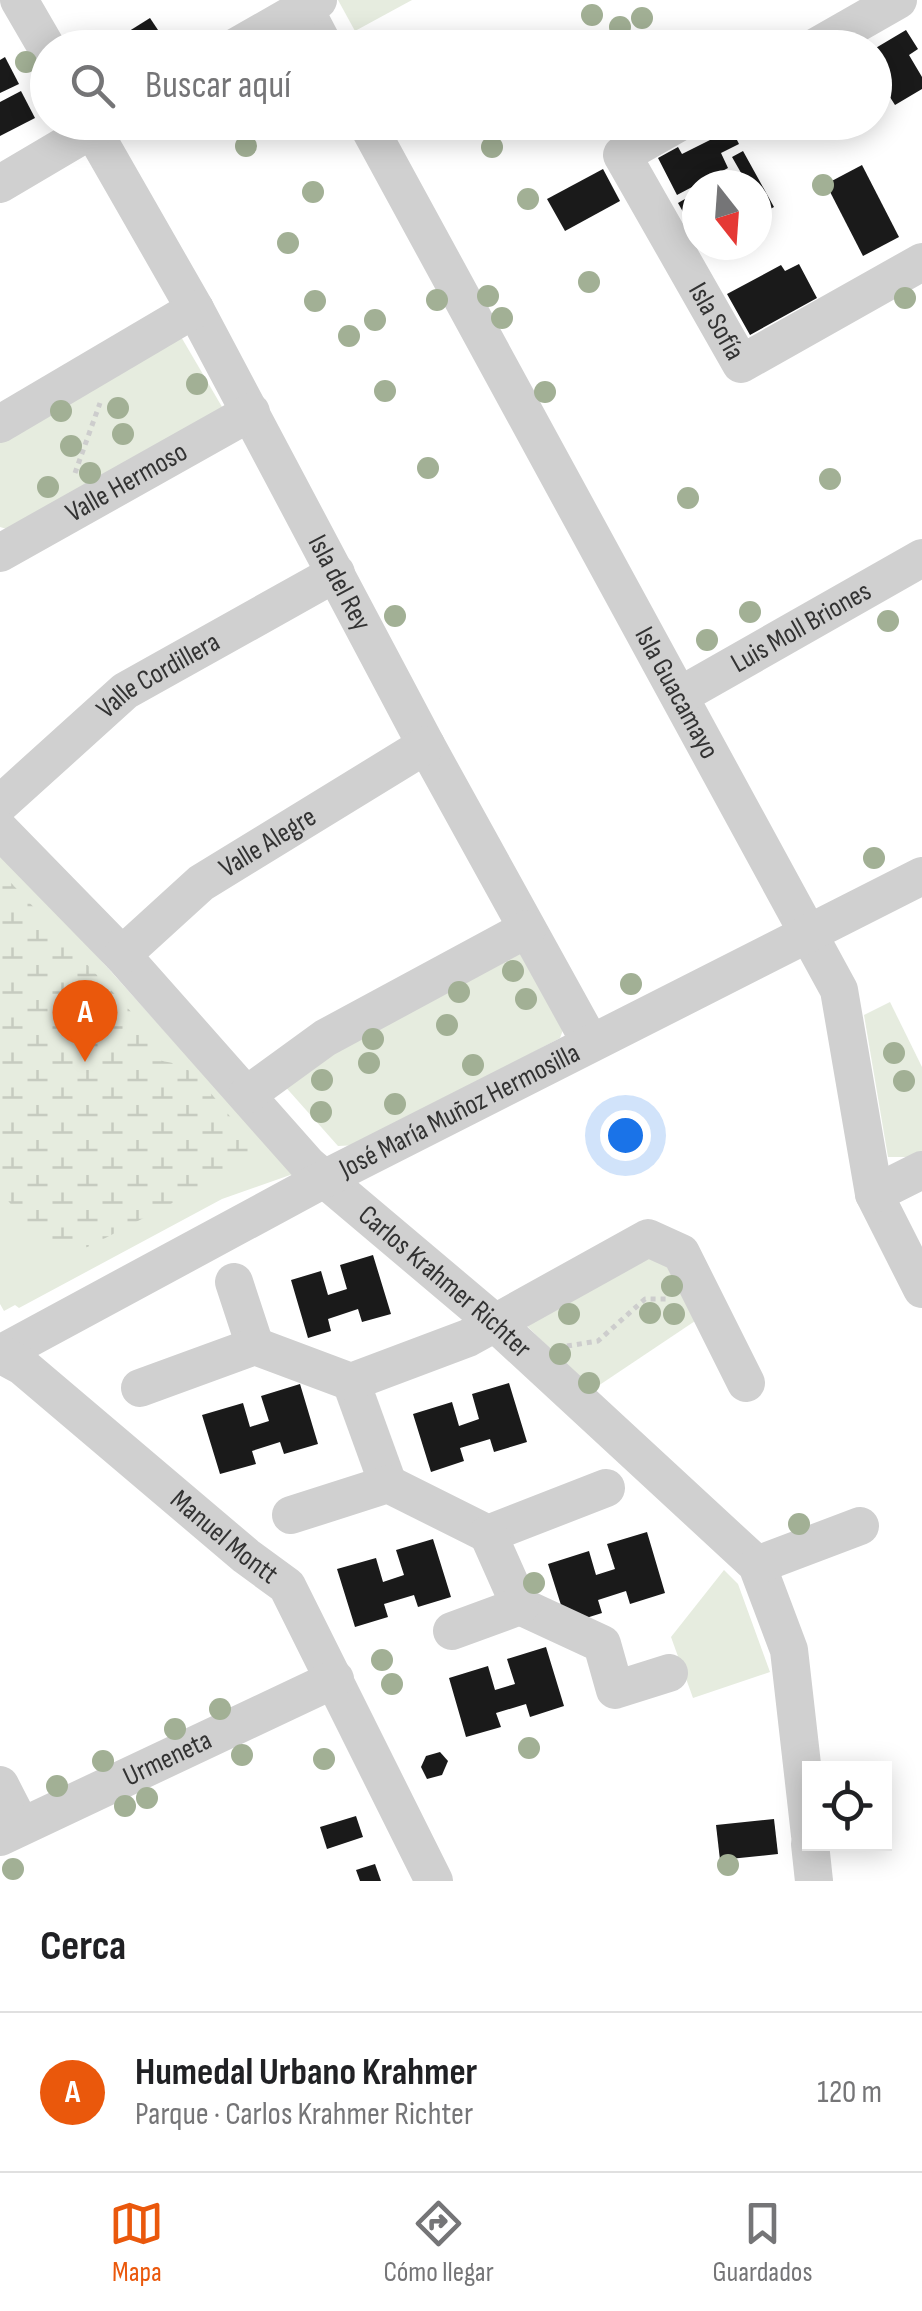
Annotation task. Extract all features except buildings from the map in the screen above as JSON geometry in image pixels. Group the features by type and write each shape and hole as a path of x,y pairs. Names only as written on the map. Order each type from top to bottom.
{"street":[{"path":"20,0 37,30"},
{"path":"846,30 898,0"},
{"path":"263,30 307,2 318,30"},
{"path":"0,184 71,140"},
{"name":"Isla del Rey","path":"103,140 426,745 590,1042"},
{"name":"Isla Guacamayo","path":"376,140 839,990 874,1194 922,1289"},
{"name":"Isla Sofía","path":"648,140 622,155 741,364 922,262"},
{"path":"0,424 195,309"},
{"name":"Valle Hermoso","path":"2,548 251,412"},
{"name":"Luis Moll Briones","path":"681,695 922,558"},
{"name":"Valle Cordillera","path":"0,804 125,691 336,573"},
{"name":"Valle Alegre","path":"122,955 201,883 426,745"},
{"name":"Carlos Krahmer Richter","path":"0,830 122,955 308,1165 494,1322 757,1565 789,1650 802,1765"},
{"name":"José María Muñoz Hermosilla","path":"0,1354 324,1179 922,876"},
{"path":"248,1094 324,1038 527,929"},
{"path":"874,1194 922,1170"},
{"path":"140,1388 254,1346 351,1382 468,1338 648,1238 681,1253 746,1383"},
{"path":"234,1282 254,1346"},
{"name":"Manuel Montt","path":"0,1354 22,1366 246,1556 287,1586 434,1881"},
{"path":"351,1382 388,1484 488,1534 520,1606 602,1644 615,1690 669,1672"},
{"path":"292,1514 388,1484"},
{"path":"488,1534 606,1488"},
{"path":"757,1565 860,1526"},
{"path":"452,1631 520,1606"},
{"name":"Urmeneta","path":"11,1832 335,1678"},
{"path":"0,1785 11,1832"},
{"path":"811,1851 814,1881"}],"path":[{"path":"59,518 119,352"},
{"path":"566,1346 598,1340 645,1299 670,1300 699,1292"}],"green space":[{"path":"338,0 412,0 357,30"},
{"path":"180,335 225,412 14,531 0,527 0,432"},
{"path":"0,848 293,1174 222,1199 19,1308 15,1305 4,1311 0,1304"},
{"path":"0,871 149,1031 158,1060 182,1065 199,1079 257,1149 251,1162 90,1246 67,1254 47,1248 0,1191"},
{"path":"521,947 566,1022 560,1038 359,1145 338,1146 282,1083"},
{"path":"890,1002 922,1067 922,1152 913,1157 888,1157 864,1015"},
{"path":"646,1250 677,1268 704,1315 592,1390 528,1327 531,1311"},
{"path":"724,1570 738,1584 770,1672 693,1698 671,1637"}],"place":[{"name":"Humedal Urbano Krahmer","path":"85,1062"}]}
